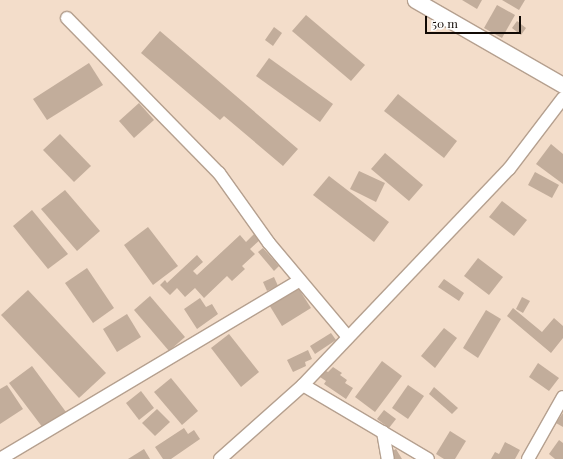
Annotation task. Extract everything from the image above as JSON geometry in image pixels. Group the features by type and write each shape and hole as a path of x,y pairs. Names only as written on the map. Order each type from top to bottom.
{"street":[{"path":"415,0 563,85"},
{"path":"67,18 218,173 300,280 348,337"},
{"path":"220,459 303,385 509,169 563,98"},
{"path":"0,459 300,280"},
{"path":"303,385 428,459"},
{"path":"528,459 563,397"},
{"path":"383,432 388,459"}],"building":[{"path":"462,0 482,0 477,9"},
{"path":"502,0 525,0 519,10"},
{"path":"497,5 515,15 502,38 484,28"},
{"path":"306,15 365,65 351,81 292,31"},
{"path":"517,21 526,28 521,35 512,28"},
{"path":"274,27 282,33 273,46 265,40"},
{"path":"160,31 298,149 283,166 224,116 220,120 141,53"},
{"path":"269,58 333,104 320,122 256,76"},
{"path":"89,63 103,85 47,120 33,99"},
{"path":"398,94 457,141 444,158 384,111"},
{"path":"139,103 154,120 134,138 119,121"},
{"path":"60,134 91,166 74,182 43,150"},
{"path":"551,144 563,154 563,184 536,164"},
{"path":"385,153 423,185 409,201 371,169"},
{"path":"359,171 385,183 376,202 350,189"},
{"path":"535,172 559,185 552,198 528,185"},
{"path":"329,176 389,222 374,242 313,195"},
{"path":"65,190 100,231 77,251 41,209"},
{"path":"502,201 527,220 514,236 489,217"},
{"path":"32,210 68,254 48,269 13,226"},
{"path":"148,227 178,266 153,285 124,245"},
{"path":"255,233 261,239 250,249 255,254 242,266 245,269 232,281 227,276 204,298 195,288 185,297 177,288 170,295 160,285 165,280 167,283 197,255 203,262 193,271 197,275 240,235 246,242"},
{"path":"263,248 279,266 274,271 258,252"},
{"path":"478,258 503,277 489,295 464,276"},
{"path":"87,268 114,308 93,323 65,283"},
{"path":"274,277 278,286 267,291 263,282"},
{"path":"444,279 464,293 459,301 438,287"},
{"path":"297,286 311,308 282,326 268,303"},
{"path":"28,290 106,373 79,398 1,315"},
{"path":"150,296 185,337 169,351 134,310"},
{"path":"522,297 530,301 523,313 516,309"},
{"path":"200,298 206,307 212,304 218,314 197,329 184,309"},
{"path":"513,308 542,332 554,318 563,326 563,338 551,353 507,316"},
{"path":"486,310 501,319 478,358 463,348"},
{"path":"127,314 141,337 117,352 103,329"},
{"path":"444,328 457,338 435,368 421,356"},
{"path":"331,333 336,340 315,354 310,346"},
{"path":"229,334 259,372 241,387 211,348"},
{"path":"308,350 312,359 305,362 306,366 293,372 287,360"},
{"path":"382,361 402,376 375,412 355,397"},
{"path":"538,363 559,378 549,391 529,377"},
{"path":"32,366 66,412 43,428 9,383"},
{"path":"333,367 342,373 340,375 347,380 345,383 353,388 346,399 324,384 326,381 320,377 324,370 328,372"},
{"path":"171,378 198,411 182,425 154,392"},
{"path":"7,385 23,409 0,424 0,389"},
{"path":"408,385 424,396 408,419 392,408"},
{"path":"434,387 458,408 452,414 429,394"},
{"path":"141,391 154,408 139,420 126,403"},
{"path":"157,409 170,422 155,436 142,423"},
{"path":"384,410 396,419 389,428 377,419"},
{"path":"563,413 563,427 556,423"},
{"path":"184,428 188,434 194,430 200,439 171,459 163,459 155,447"},
{"path":"450,431 466,441 455,459 444,459 436,454"},
{"path":"559,440 563,443 563,459 555,459 549,454"},
{"path":"505,442 520,450 515,459 491,459 495,452 499,454"},
{"path":"144,449 150,459 128,459"},
{"path":"396,449 402,459 394,459 390,452"}]}
